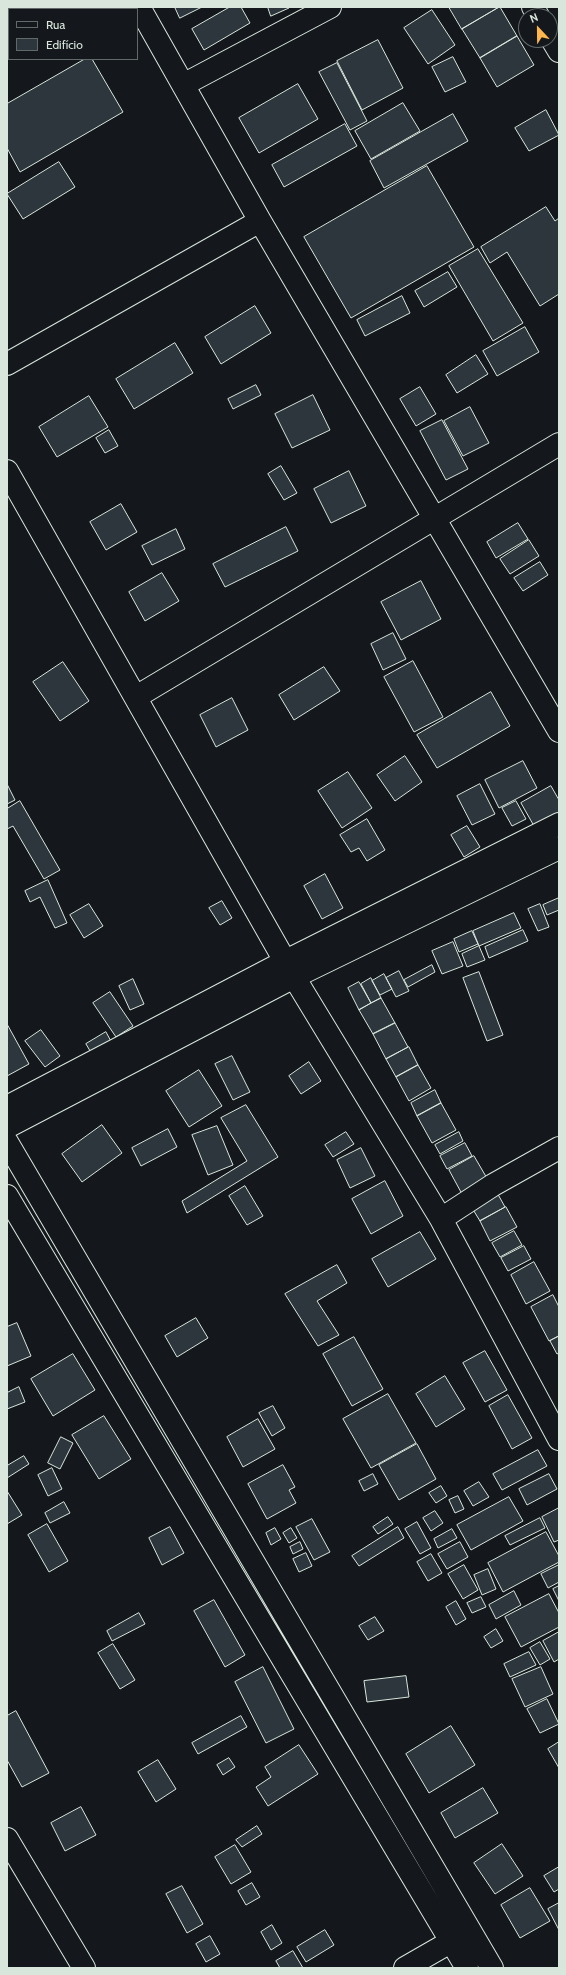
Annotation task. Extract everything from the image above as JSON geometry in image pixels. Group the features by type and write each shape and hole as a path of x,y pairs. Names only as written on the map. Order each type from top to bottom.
{"street":[{"path":"139,7 260,221 433,519 559,731"},
{"path":"183,85 330,7"},
{"path":"7,364 260,221"},
{"path":"136,697 559,444"},
{"path":"7,471 290,969 441,1219 559,1439"},
{"path":"7,1128 290,969 559,824"},
{"path":"7,1107 290,969 559,848"},
{"path":"7,1142 492,1968"},
{"path":"441,1219 493,1184 559,1148"},
{"path":"7,1196 467,1968"},
{"path":"7,1839 84,1968"},
{"path":"405,1968 452,1941"}],"building":[{"path":"175,7 202,7 180,18"},
{"path":"230,7 241,7 250,23 204,50 192,29"},
{"path":"268,7 288,7 289,8 271,16"},
{"path":"449,7 499,7 462,29"},
{"path":"500,7 517,36 480,58 462,29"},
{"path":"432,10 455,45 428,64 404,28"},
{"path":"517,36 518,48 524,48 534,65 497,87 480,58"},
{"path":"378,40 403,88 362,110 337,61"},
{"path":"453,57 466,82 445,92 432,67"},
{"path":"83,60 93,60 123,112 20,172 7,148 7,104"},
{"path":"337,63 367,121 350,130 319,72"},
{"path":"298,84 318,119 259,153 239,118"},
{"path":"403,103 420,131 371,159 355,131"},
{"path":"546,110 559,135 529,151 515,128"},
{"path":"453,114 468,141 384,188 370,161"},
{"path":"345,124 357,146 284,187 272,165"},
{"path":"59,162 75,187 23,219 7,194"},
{"path":"427,166 474,247 351,318 304,237"},
{"path":"546,207 555,221 559,218 559,294 540,306 507,252 490,263 481,247"},
{"path":"478,249 523,323 493,341 449,266"},
{"path":"448,272 457,287 424,307 415,291"},
{"path":"402,296 410,313 365,336 357,320"},
{"path":"255,306 271,333 221,364 205,337"},
{"path":"525,327 539,352 497,376 483,351"},
{"path":"175,343 193,373 134,409 116,379"},
{"path":"476,355 488,374 457,393 446,375"},
{"path":"256,385 261,395 233,409 228,399"},
{"path":"420,387 436,414 416,426 400,399"},
{"path":"313,395 330,430 292,448 275,414"},
{"path":"89,396 108,427 57,457 39,427"},
{"path":"470,407 489,443 463,456 444,421"},
{"path":"442,420 468,469 446,480 420,431"},
{"path":"109,430 118,446 105,453 96,438"},
{"path":"281,466 297,493 284,500 268,474"},
{"path":"349,471 366,506 331,523 314,489"},
{"path":"121,504 137,532 106,550 90,522"},
{"path":"518,523 528,539 496,558 487,542"},
{"path":"286,527 298,551 225,587 213,564"},
{"path":"176,529 185,549 152,565 142,546"},
{"path":"529,540 539,556 510,574 500,559"},
{"path":"540,562 548,575 523,591 514,578"},
{"path":"162,573 179,601 145,621 129,592"},
{"path":"421,581 441,619 401,640 381,602"},
{"path":"393,633 406,659 383,670 371,644"},
{"path":"413,661 443,717 414,732 384,677"},
{"path":"63,662 89,701 60,721 33,682"},
{"path":"324,667 340,691 294,720 279,695"},
{"path":"491,692 510,726 437,768 417,735"},
{"path":"232,698 248,730 216,747 200,715"},
{"path":"405,756 422,782 395,801 377,775"},
{"path":"523,761 537,788 499,808 485,780"},
{"path":"348,772 372,808 342,828 318,791"},
{"path":"7,784 15,800 7,804"},
{"path":"480,784 495,814 472,825 457,796"},
{"path":"551,786 559,800 559,812 534,826 521,803"},
{"path":"20,801 60,870 44,879 13,826 7,829 7,809"},
{"path":"516,801 526,819 512,826 502,808"},
{"path":"367,819 385,850 367,861 359,848 351,852 340,835"},
{"path":"467,826 480,847 464,857 451,835"},
{"path":"325,874 343,908 322,919 304,886"},
{"path":"48,880 67,923 55,928 40,897 30,902 25,891"},
{"path":"559,898 559,910 547,915 543,905"},
{"path":"222,901 232,918 220,925 209,908"},
{"path":"89,904 103,926 84,938 70,915"},
{"path":"540,904 549,927 538,931 528,909"},
{"path":"514,913 521,928 479,946 473,931"},
{"path":"523,930 528,941 489,958 485,947"},
{"path":"472,931 478,944 459,952 454,939"},
{"path":"453,942 463,966 442,974 432,951"},
{"path":"479,946 485,960 467,967 462,954"},
{"path":"432,965 435,972 408,987 404,980"},
{"path":"399,971 409,991 396,997 386,978"},
{"path":"479,972 503,1035 487,1041 463,978"},
{"path":"384,974 392,989 380,995 372,981"},
{"path":"371,978 381,998 371,1003 361,984"},
{"path":"133,979 144,1004 130,1010 119,986"},
{"path":"359,982 371,1003 359,1010 348,988"},
{"path":"110,992 133,1026 116,1037 93,1003"},
{"path":"381,998 395,1023 373,1034 359,1010"},
{"path":"395,1023 408,1047 386,1059 373,1034"},
{"path":"7,1024 29,1064 7,1076"},
{"path":"41,1030 60,1056 45,1067 25,1041"},
{"path":"106,1032 113,1045 93,1056 86,1044"},
{"path":"409,1047 418,1065 396,1077 386,1059"},
{"path":"232,1056 250,1092 233,1100 215,1064"},
{"path":"309,1062 321,1081 301,1094 289,1076"},
{"path":"418,1065 431,1088 409,1101 396,1077"},
{"path":"199,1070 222,1106 189,1127 166,1091"},
{"path":"435,1090 441,1103 417,1116 411,1103"},
{"path":"441,1103 456,1130 432,1143 417,1116"},
{"path":"246,1105 278,1157 187,1213 182,1201 247,1161 221,1118"},
{"path":"102,1125 122,1153 82,1182 62,1154"},
{"path":"217,1126 233,1165 208,1175 192,1135"},
{"path":"168,1129 177,1147 141,1166 132,1148"},
{"path":"346,1132 354,1144 333,1157 325,1145"},
{"path":"459,1132 463,1141 440,1154 435,1145"},
{"path":"465,1143 472,1156 447,1169 440,1156"},
{"path":"361,1148 375,1176 350,1188 337,1160"},
{"path":"474,1156 488,1180 462,1194 449,1170"},
{"path":"385,1181 403,1216 371,1234 352,1199"},
{"path":"245,1186 263,1216 247,1225 229,1196"},
{"path":"495,1189 505,1207 480,1221 469,1203"},
{"path":"506,1207 517,1227 490,1241 480,1221"},
{"path":"514,1231 522,1245 500,1257 492,1243"},
{"path":"420,1232 436,1259 388,1287 372,1259"},
{"path":"524,1246 531,1259 508,1271 501,1258"},
{"path":"534,1262 550,1291 526,1304 511,1275"},
{"path":"337,1265 347,1283 317,1301 339,1335 318,1346 285,1294"},
{"path":"553,1295 559,1307 559,1336 549,1341 531,1307"},
{"path":"196,1318 208,1338 177,1357 165,1336"},
{"path":"17,1323 31,1356 7,1366 7,1327"},
{"path":"559,1336 559,1353 557,1354 550,1341"},
{"path":"354,1337 383,1389 352,1406 323,1354"},
{"path":"485,1351 507,1390 485,1402 463,1363"},
{"path":"73,1354 95,1390 53,1416 31,1379"},
{"path":"445,1376 465,1409 436,1427 416,1394"},
{"path":"19,1387 25,1402 7,1409 7,1393"},
{"path":"388,1394 416,1443 371,1468 343,1419"},
{"path":"508,1395 532,1438 512,1449 489,1406"},
{"path":"273,1406 285,1428 272,1436 259,1413"},
{"path":"104,1416 131,1459 99,1479 72,1435"},
{"path":"258,1419 275,1449 243,1467 227,1437"},
{"path":"61,1437 73,1443 60,1469 48,1463"},
{"path":"417,1444 436,1479 399,1500 379,1465"},
{"path":"538,1450 547,1466 502,1490 493,1474"},
{"path":"24,1456 29,1464 7,1478 7,1466"},
{"path":"283,1465 295,1487 289,1490 296,1503 267,1519 248,1484"},
{"path":"52,1468 62,1489 48,1496 38,1475"},
{"path":"373,1474 378,1484 364,1491 359,1481"},
{"path":"549,1474 557,1489 527,1505 519,1489"},
{"path":"479,1482 489,1497 473,1506 464,1491"},
{"path":"441,1486 447,1496 436,1503 429,1493"},
{"path":"7,1491 22,1515 7,1524"},
{"path":"458,1496 464,1509 455,1513 449,1500"},
{"path":"509,1497 523,1521 471,1550 457,1525"},
{"path":"64,1502 70,1513 50,1523 45,1513"},
{"path":"559,1508 559,1540 554,1542 542,1517"},
{"path":"435,1511 443,1523 431,1531 423,1518"},
{"path":"388,1517 393,1524 378,1534 373,1527"},
{"path":"540,1518 545,1528 510,1545 505,1536"},
{"path":"312,1519 330,1552 314,1560 296,1527"},
{"path":"417,1522 431,1548 420,1554 405,1529"},
{"path":"47,1524 68,1561 49,1572 28,1535"},
{"path":"170,1527 184,1553 162,1565 149,1538"},
{"path":"398,1527 404,1538 359,1566 352,1556"},
{"path":"275,1528 281,1539 271,1545 266,1533"},
{"path":"291,1528 297,1538 289,1543 283,1533"},
{"path":"452,1529 457,1538 438,1548 434,1539"},
{"path":"546,1532 559,1556 559,1562 503,1592 488,1563"},
{"path":"300,1542 303,1549 293,1554 290,1547"},
{"path":"460,1542 468,1557 447,1569 438,1554"},
{"path":"306,1553 312,1566 299,1572 293,1559"},
{"path":"431,1554 442,1573 428,1581 417,1562"},
{"path":"464,1565 478,1590 463,1599 448,1574"},
{"path":"559,1565 559,1582 548,1588 541,1574"},
{"path":"488,1569 496,1589 482,1595 474,1575"},
{"path":"559,1586 559,1601 553,1589"},
{"path":"514,1591 521,1605 496,1619 489,1605"},
{"path":"549,1594 559,1613 559,1627 521,1647 505,1617"},
{"path":"481,1597 486,1607 472,1613 467,1603"},
{"path":"214,1600 245,1655 225,1667 194,1611"},
{"path":"456,1601 466,1619 456,1625 446,1607"},
{"path":"139,1613 145,1624 112,1641 107,1631"},
{"path":"375,1617 384,1631 368,1640 359,1626"},
{"path":"496,1629 503,1641 491,1648 484,1637"},
{"path":"559,1632 559,1659 554,1662 543,1641"},
{"path":"540,1642 550,1659 540,1665 530,1648"},
{"path":"113,1644 135,1680 120,1689 98,1653"},
{"path":"529,1652 536,1665 510,1677 504,1664"},
{"path":"263,1667 294,1729 266,1743 235,1682"},
{"path":"541,1667 553,1694 525,1707 512,1679"},
{"path":"406,1676 409,1697 367,1702 364,1681"},
{"path":"547,1699 559,1724 540,1733 527,1709"},
{"path":"16,1711 49,1773 22,1787 7,1760 7,1716"},
{"path":"241,1716 247,1727 198,1754 192,1743"},
{"path":"451,1726 475,1765 429,1793 406,1754"},
{"path":"559,1742 559,1768 548,1749"},
{"path":"299,1745 318,1774 268,1806 256,1787 271,1777 265,1767"},
{"path":"229,1758 235,1767 223,1775 217,1765"},
{"path":"158,1760 176,1789 156,1802 138,1772"},
{"path":"483,1788 498,1813 455,1838 441,1813"},
{"path":"81,1807 96,1835 65,1851 51,1823"},
{"path":"257,1826 262,1834 242,1847 236,1840"},
{"path":"502,1844 523,1876 495,1894 474,1863"},
{"path":"235,1845 251,1872 231,1884 215,1857"},
{"path":"559,1867 559,1889 554,1892 544,1876"},
{"path":"252,1883 260,1897 246,1905 238,1891"},
{"path":"182,1886 203,1924 187,1933 166,1894"},
{"path":"530,1888 550,1921 520,1938 501,1905"},
{"path":"559,1903 559,1930 548,1909"},
{"path":"272,1925 282,1943 271,1950 261,1932"},
{"path":"325,1930 334,1945 306,1962 297,1947"},
{"path":"210,1936 220,1954 206,1962 196,1944"},
{"path":"293,1951 303,1968 280,1968 276,1961"}]}
